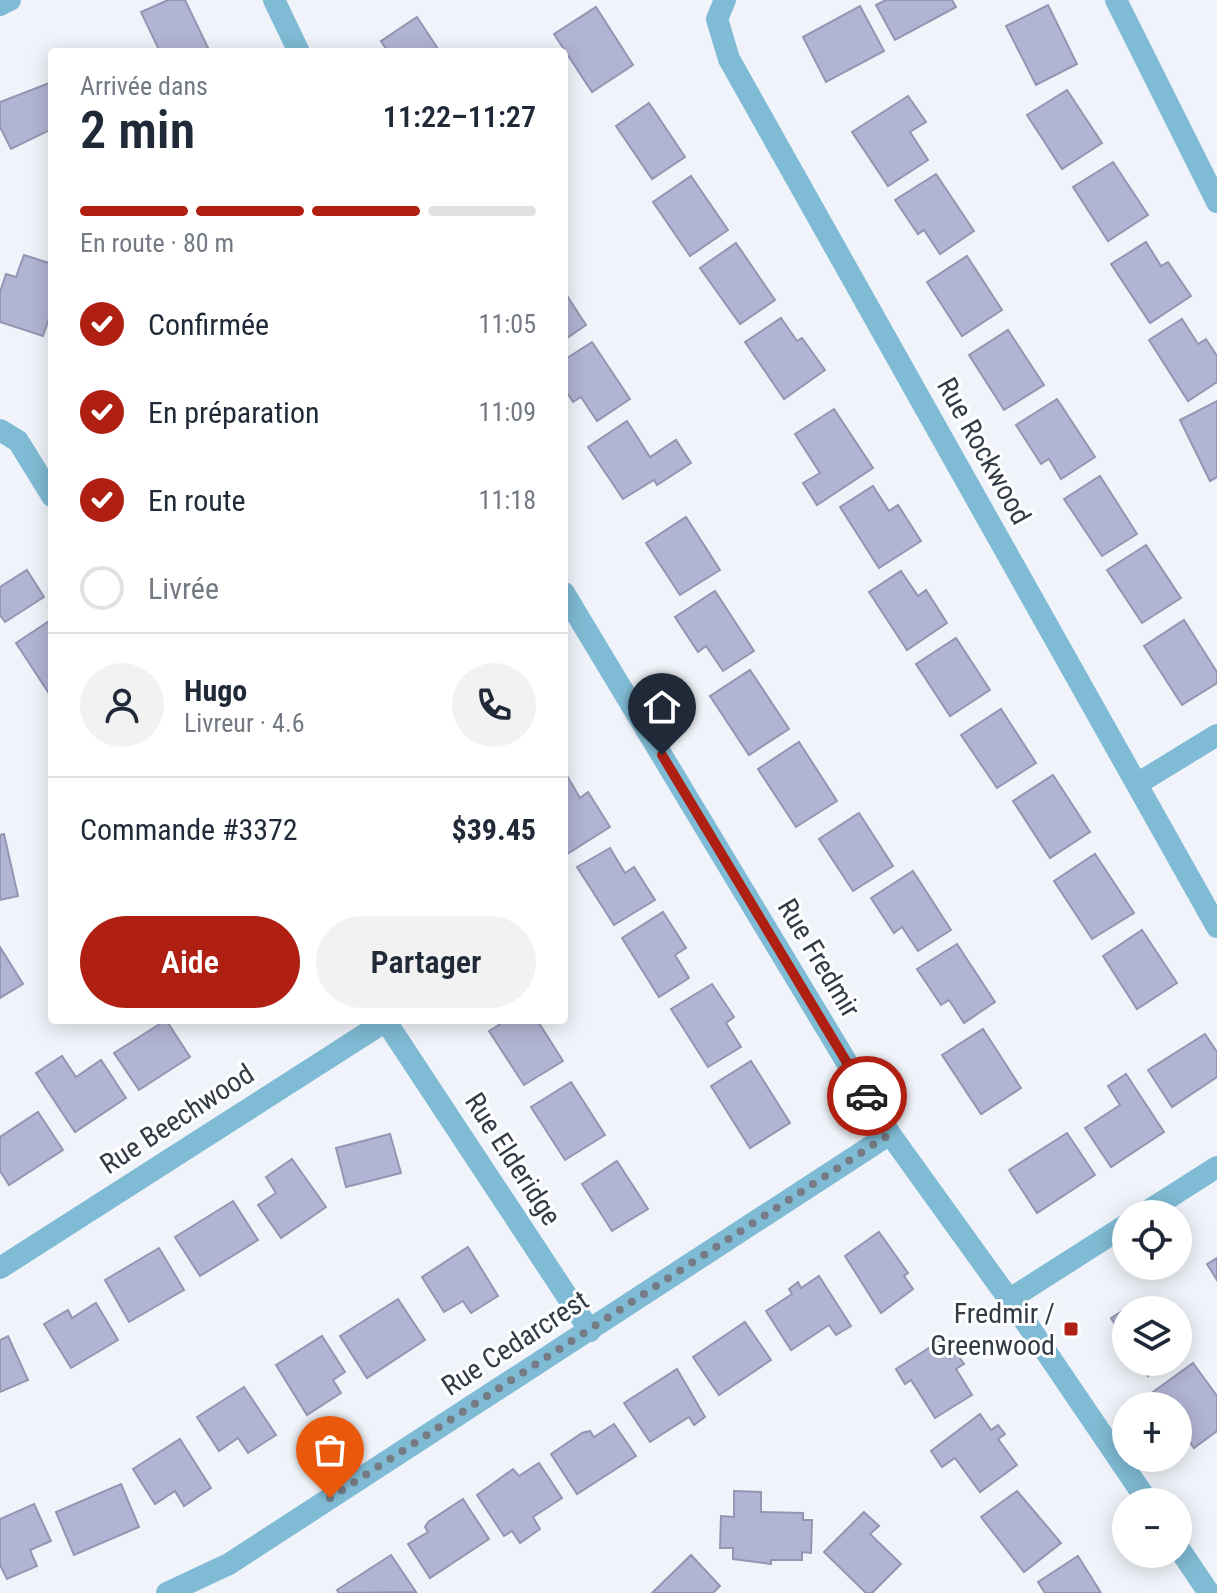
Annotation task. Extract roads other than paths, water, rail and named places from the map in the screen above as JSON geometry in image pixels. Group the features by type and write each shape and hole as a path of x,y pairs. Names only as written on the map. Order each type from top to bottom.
{"street":[{"path":"0,5 10,0"},
{"path":"274,0 297,48"},
{"name":"Rue Rockwood","path":"725,0 717,19 729,59 1217,927"},
{"path":"1116,0 1217,202"},
{"path":"0,430 18,441 48,490"},
{"name":"Rue Fredmir","path":"568,600 890,1134 1010,1299 1138,1488"},
{"path":"1137,784 1217,735"},
{"name":"Rue Beechwood","path":"0,1268 379,1024"},
{"name":"Rue Elderidge","path":"388,1024 590,1331"},
{"name":"Rue Cedarcrest","path":"167,1593 229,1564 890,1134"},
{"path":"1165,1200 1217,1167"},
{"path":"1010,1299 1112,1234"},
{"path":"1192,1568 1209,1593"}],"place":[{"name":"Fredmir / Greenwood","path":"1071,1329"}]}
